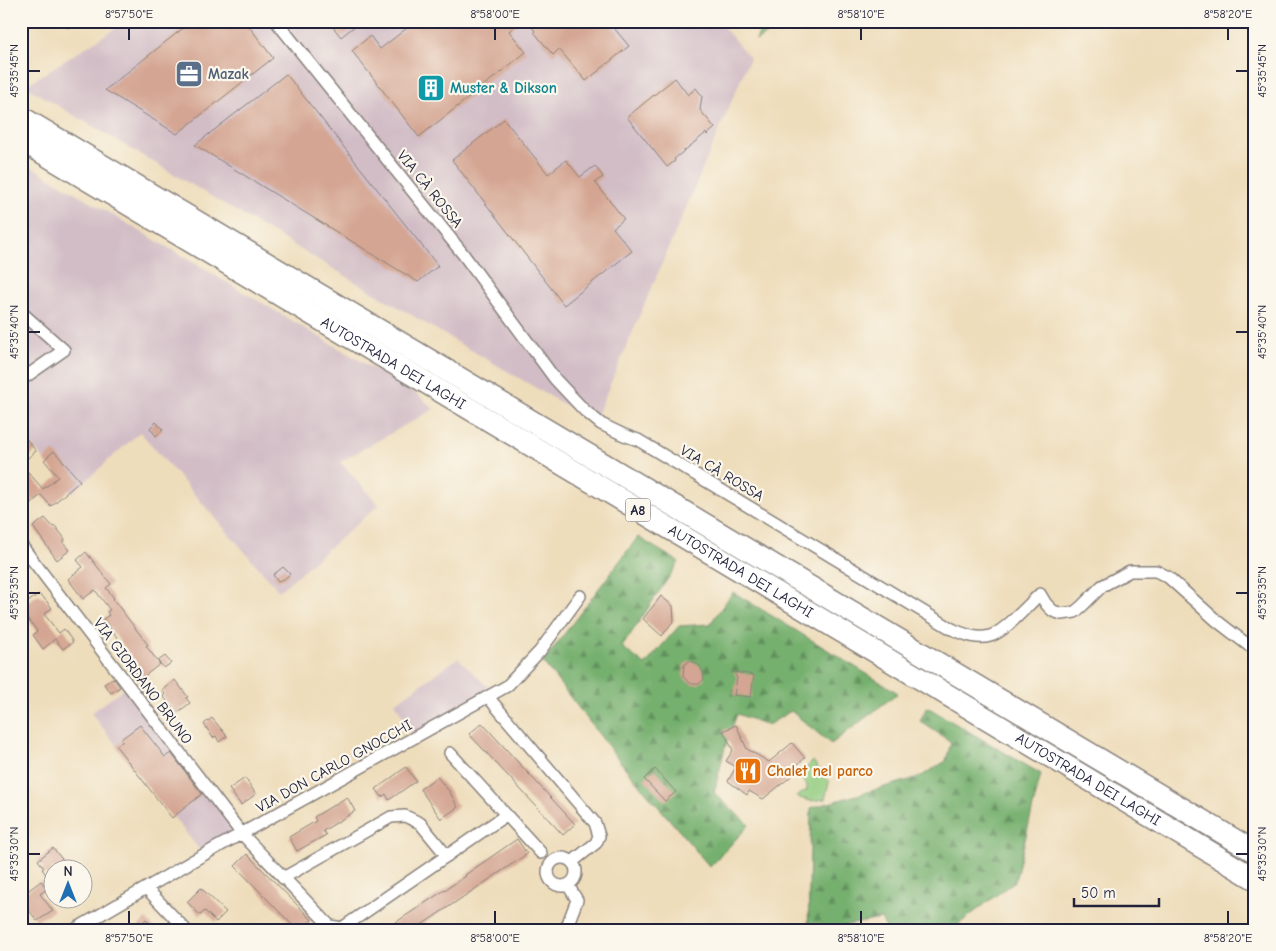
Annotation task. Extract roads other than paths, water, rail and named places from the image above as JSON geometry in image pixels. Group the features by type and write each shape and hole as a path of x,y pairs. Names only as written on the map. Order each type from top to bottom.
{"highway":[{"name":"AUTOSTRADA DEI LAGHI","path":"21,117 1255,852"},
{"name":"AUTOSTRADA DEI LAGHI","path":"21,140 1255,879"}],"street":[{"name":"VIA CÀ ROSSA","path":"276,21 463,254 555,379 584,410 601,424 638,440 952,629 968,636 990,636 1004,628 1040,594 1053,611 1062,614 1075,612 1102,586 1130,571 1156,571 1168,577 1217,620 1248,645 1255,648"},
{"path":"21,312 64,350 21,380"},
{"name":"VIA GIORDANO BRUNO","path":"21,545 242,834 330,926 342,928 506,815"},
{"name":"VIA DON CARLO GNOCCHI","path":"74,930 196,859 507,686 540,651 580,596"},
{"path":"488,697 595,823 599,836 596,843 572,862"},
{"path":"450,753 541,853"},
{"path":"283,878 391,817 405,816 420,823 447,856"},
{"path":"559,858 568,859 576,870 575,879 568,885 558,886 548,877 551,863 559,858"},
{"path":"562,930 567,926 577,900 568,885"},
{"path":"146,888 186,930"}],"place":[{"name":"Mazak","path":"189,74"},
{"name":"Muster & Dikson","path":"431,88"},
{"name":"Chalet nel parco","path":"748,771"}]}
